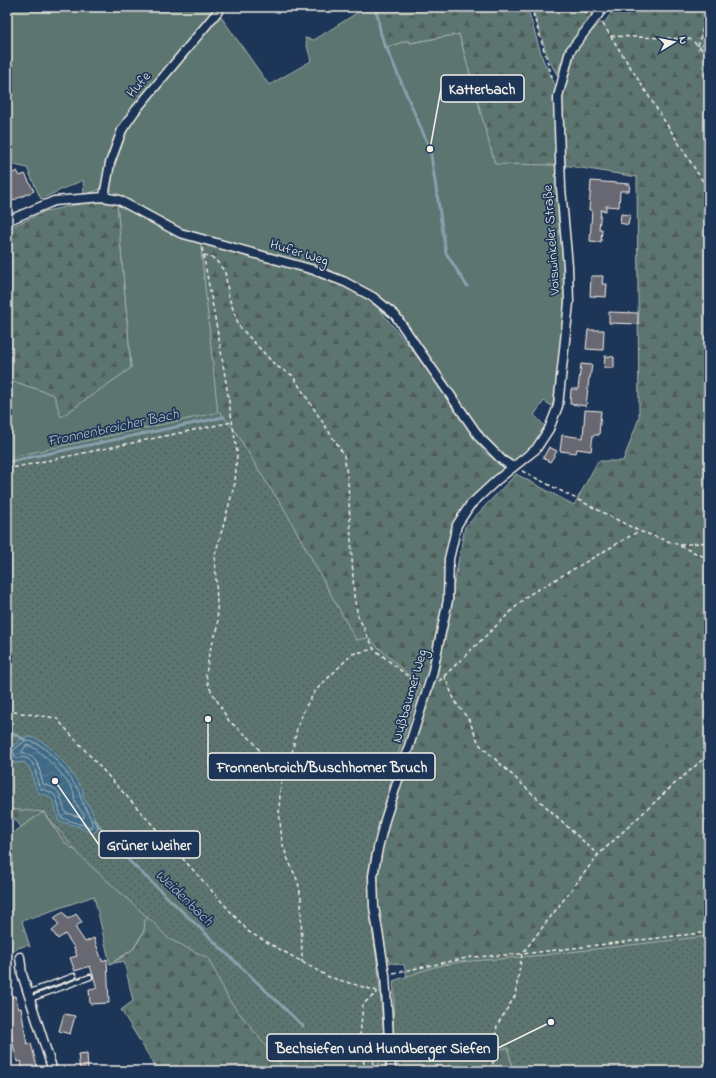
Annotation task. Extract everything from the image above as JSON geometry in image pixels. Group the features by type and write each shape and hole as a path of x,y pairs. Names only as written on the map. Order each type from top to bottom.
{"street":[{"name":"Voiswinkeler Straße","path":"513,467 536,449 549,429 558,406 569,303 568,266 561,188 558,97 570,51 604,7"},
{"name":"Hufe","path":"104,197 110,163 122,130 135,111 221,8"},
{"name":"Hufer Weg","path":"7,221 54,201 104,197 119,200 180,233 314,270 345,282 373,298 395,315 480,438 502,460 513,467"},
{"name":"Nußbaumer Weg","path":"391,1071 386,975 374,907 373,876 385,820 427,692 448,600 448,559 457,525 470,505 513,467"},
{"path":"20,957 22,974 28,996 52,1071"}],"lane":[{"path":"28,996 74,976"},
{"path":"28,996 90,978"}],"path":[{"path":"531,7 554,82"},
{"path":"570,7 577,8 597,16 612,36 709,191"},
{"path":"698,46 706,7"},
{"path":"612,36 690,40 709,55"},
{"path":"199,239 204,255 237,452 235,483 215,555 218,627 209,653 206,675 209,687 229,721 252,740 281,780"},
{"path":"204,255 215,259 225,272 229,298 239,326 276,366 292,375 344,455 348,482 354,596 358,616 374,649 427,692"},
{"path":"7,470 232,422"},
{"path":"513,467 639,531 679,545 709,559"},
{"path":"438,682 527,596 639,531"},
{"path":"679,545 708,542 709,538"},
{"path":"302,962 301,898 298,882 286,857 282,842 279,809 281,780 292,754 297,728 305,708 316,690 352,654 374,649"},
{"path":"444,676 456,703 468,720 479,744 598,855"},
{"path":"7,711 56,718 250,932 329,977 369,990 379,991 363,1004 360,1036 365,1071"},
{"path":"492,1071 497,1025 515,996 522,954 598,855 709,754"},
{"path":"386,975 472,958 522,954 709,932"},
{"path":"370,1071 379,1047 388,1031"}],"green space":[{"path":"7,7 214,7 215,11 138,103 99,190 84,195 83,180 41,199 27,168 7,163"},
{"path":"359,7 375,7 384,48 409,40 410,43 459,34 495,163 558,165 558,218 566,261 568,307 558,387 552,406 544,401 534,415 547,428 535,450 515,467 492,447 374,294 174,226 110,190 108,183 120,142 133,118 219,14 269,85 311,61 305,38 314,40 360,11"},
{"path":"375,7 527,7 543,60 557,89 558,165 495,164 459,34 410,43 409,40 384,48"},
{"path":"532,7 602,7 575,38 565,55 557,75 548,58"},
{"path":"616,7 709,7 709,40 698,49 709,51 709,1071 158,1071 121,1010 133,1001 124,961 110,964 126,955 135,947 144,931 145,920 149,917 81,854 66,844 43,812 21,827 7,809 7,462 218,415 201,248 203,242 294,268 346,287 370,301 379,309 412,349 485,453 511,470 460,524 430,673 436,674 465,527 516,474 574,505 598,461 623,461 639,418 637,177 563,165 561,111 567,71 573,53 600,23 604,23","holes":["385,962 404,965 407,977 389,996 369,992 369,988"]},
{"path":"709,40 709,51 697,49"},
{"path":"89,202 117,203 131,368 61,417 54,395 16,382 7,385 7,229 46,211"},
{"path":"117,203 171,232 203,242 201,248 219,415 7,462 7,385 16,382 55,395 61,416 131,368"},
{"path":"220,412 236,432 266,482 282,505 356,640 368,638 420,685 398,754 371,857 368,876 370,915 378,969 385,1047 376,1071 343,1071 314,1067 286,1071 229,1000 208,958 169,939 155,924 81,857 44,812 7,809 7,458"},
{"path":"43,812 66,844 81,854 150,917 146,920 144,931 133,949 110,964 94,896 22,921 30,947 27,945 8,953 7,837"},
{"path":"709,936 709,1071 513,1071 508,1048 394,1059 392,1040 394,1000 393,981 434,967 459,962 535,956"}],"water":[{"path":"24,737 42,741 50,748 65,764 83,789 83,797 92,811 98,829 92,834 80,827 59,821 54,802 49,797 39,793 27,765 24,762 14,763 9,753 9,749"}],"building":[{"path":"17,171 20,176 25,174 34,191 7,203 7,176"},
{"path":"591,181 630,184 629,191 620,191 619,207 606,206 606,211 601,210 599,229 602,229 601,242 590,241 592,210 589,210"},
{"path":"621,214 630,215 628,225 620,223"},
{"path":"591,276 603,276 602,284 607,284 606,297 590,296"},
{"path":"609,312 638,313 638,324 609,323"},
{"path":"588,330 604,330 603,350 586,349"},
{"path":"605,356 614,357 614,368 604,368"},
{"path":"581,364 592,365 586,406 570,404 571,389 578,389"},
{"path":"585,410 601,411 599,435 593,435 591,451 577,449 576,453 560,451 562,435 583,438"},
{"path":"549,447 557,451 550,462 543,458"},
{"path":"63,912 68,919 76,914 82,922 75,927 85,942 94,938 102,961 107,959 109,1003 90,1004 89,989 97,988 90,966 75,971 70,958 77,956 74,947 65,934 58,939 52,931 59,925 54,918"},
{"path":"15,996 19,1009 21,1008 27,1044 31,1043 38,1071 22,1071 21,1061 17,1062 7,1017 7,998"},
{"path":"64,1014 75,1016 70,1034 59,1031"},
{"path":"87,1053 88,1071 80,1071 78,1054"}],"waterway":[{"path":"376,7 381,35 430,149 446,253 467,286"},
{"name":"Fronnenbroicher Bach","path":"7,462 224,417"},
{"name":"Weidenbach","path":"7,730 25,740"},
{"name":"Weidenbach","path":"94,820 124,856 303,1026"}],"place":[{"name":"Katterbach","path":"430,149"},
{"name":"Fronnenbroich/Buschhorner Bruch","path":"208,719"},
{"name":"Grüner Weiher","path":"55,781"},
{"name":"Bechsiefen und Hundberger Siefen","path":"551,1022"}]}
